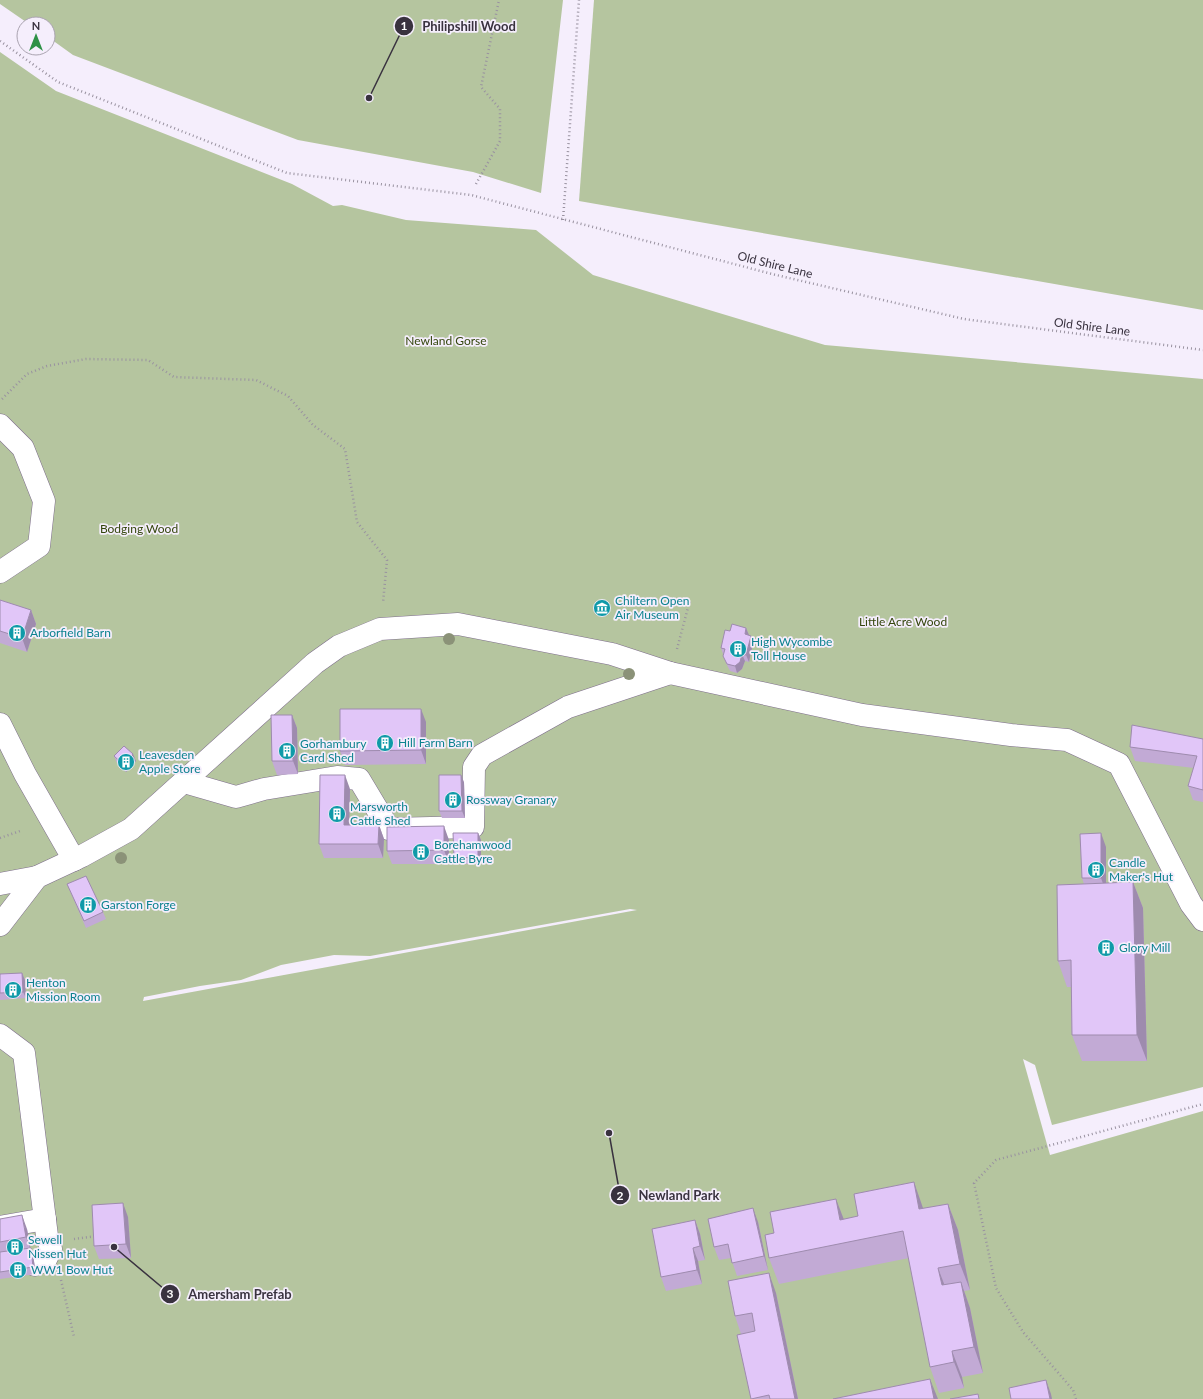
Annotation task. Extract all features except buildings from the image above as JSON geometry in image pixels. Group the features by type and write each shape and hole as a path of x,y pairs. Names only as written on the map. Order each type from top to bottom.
{"lane":[{"path":"0,425 23,448 44,501 39,546 0,572"},
{"path":"0,884 37,877 74,860 131,829 315,663 339,646 380,629 458,624 612,654 670,672 862,715 1011,735 1067,740 1119,764 1191,904 1203,920"},
{"path":"184,782 236,797 264,789 336,777 359,779 389,829 473,827 474,767 482,755 568,707 670,672"},
{"path":"0,724 25,774 74,860"},
{"path":"0,925 37,877"},
{"path":"0,1035 24,1053 46,1259 35,1265"},
{"path":"0,1227 43,1236"}],"path":[{"path":"476,184 500,141 500,109 482,87 500,0"},
{"path":"563,220 579,0"},
{"name":"Old Shire Lane","path":"0,41 58,82 287,173 471,195 764,272 964,319 1203,350"},
{"path":"0,401 27,374 48,366 86,360 148,360 174,376 256,380 288,396 313,425 345,449 357,522 387,560 380,629"},
{"path":"670,672 690,600"},
{"path":"0,838 20,831"},
{"path":"1076,1399 1073,1390 1023,1332 996,1288 974,1183 996,1160 1203,1104"},
{"path":"43,1236 64,1291 74,1337"}],"green space":[{"path":"0,0 563,0 541,193 473,172 298,140 73,55 56,43 56,16 17,16 0,4"},
{"path":"594,0 1203,0 1203,310 579,201"},
{"name":"Chiltern Open Air Museum","path":"0,52 56,91 292,184 333,206 342,205 406,220 536,230 593,275 825,345 1203,379 1203,1087 1052,1125 1035,1065 1023,1059 1050,1155 1203,1111 1203,1399 0,1399","holes":["630,909 637,910 143,1001 144,997 241,980 281,965 334,955 370,956"]}],"place":[{"name":"Philipshill Wood","path":"369,98"},
{"name":"Chiltern Open Air Museum","path":"602,608"},
{"name":"Arborfield Barn","path":"17,633"},
{"name":"High Wycombe Toll House","path":"738,649"},
{"name":"Hill Farm Barn","path":"385,743"},
{"name":"Gorhambury Card Shed","path":"287,751"},
{"name":"Leavesden Apple Store","path":"126,762"},
{"name":"Rossway Granary","path":"453,800"},
{"name":"Marsworth Cattle Shed","path":"337,814"},
{"name":"Borehamwood Cattle Byre","path":"421,852"},
{"name":"Candle Maker's Hut","path":"1096,870"},
{"name":"Garston Forge","path":"88,905"},
{"name":"Glory Mill","path":"1106,948"},
{"name":"Henton Mission Room","path":"13,990"},
{"name":"Newland Park","path":"609,1133"},
{"name":"Sewell Nissen Hut","path":"15,1247"},
{"name":"Amersham Prefab","path":"114,1247"},
{"name":"WW1 Bow Hut","path":"18,1270"}],"park label":[{"name":"Newland Gorse","path":"446,341"},
{"name":"Bodging Wood","path":"139,529"},
{"name":"Little Acre Wood","path":"903,622"}]}
